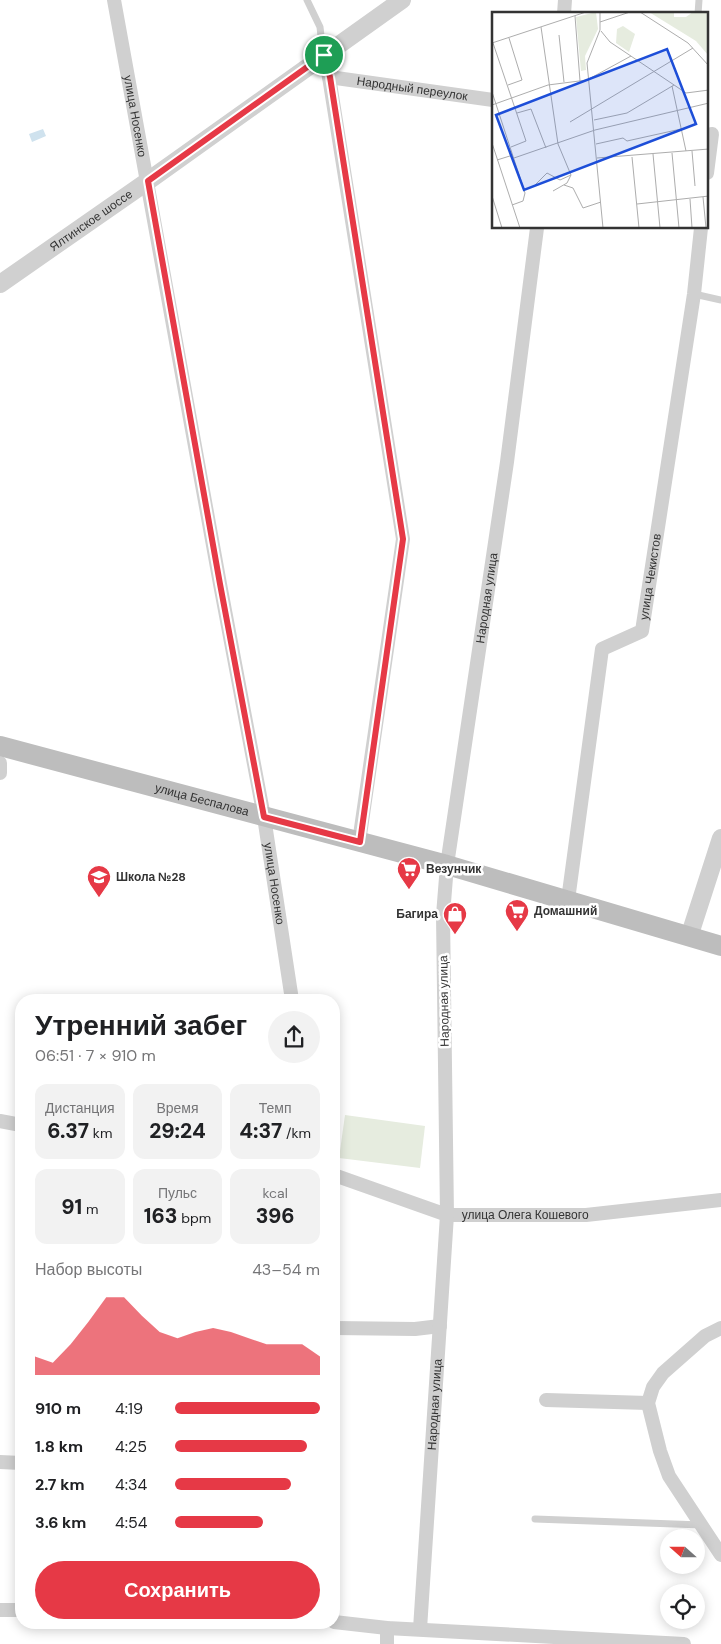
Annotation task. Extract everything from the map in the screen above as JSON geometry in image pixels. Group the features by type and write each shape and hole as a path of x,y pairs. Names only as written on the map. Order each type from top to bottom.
{"main road":[{"name":"улица Беспалова","path":"0,746 448,865 721,946"}],"street":[{"name":"улица Носенко","path":"114,0 264,817 291,994"},
{"name":"Ялтинское шоссе","path":"0,284 402,0"},
{"path":"324,55 330,77 403,539 360,842"},
{"name":"Народный переулок","path":"330,77 492,100"},
{"path":"708,166 713,134"},
{"name":"Народная улица","path":"420,1629 447,1214 443,915 448,865 507,462 536,229"},
{"name":"улица Чекистов","path":"568,900 602,649 642,631 694,294 701,229"},
{"path":"0,763 0,773"},
{"path":"689,937 721,838"},
{"path":"0,1121 15,1123"},
{"name":"улица Олега Кошевого","path":"340,1177 447,1214 586,1215 721,1200"},
{"path":"340,1328 416,1329 440,1326"},
{"path":"721,1328 705,1336 663,1372 652,1387 648,1403 658,1444 669,1476 721,1554"},
{"path":"546,1400 648,1403"},
{"path":"0,1462 15,1463"},
{"path":"0,1610 15,1610"},
{"path":"340,1623 387,1628 684,1644"},
{"path":"387,1628 387,1644"}],"lane":[{"path":"307,0 320,27 324,55"},
{"path":"694,294 721,300"},
{"path":"535,1519 702,1525"}],"shaded area":[{"path":"345,1115 425,1126 420,1168 340,1158"}],"water":[{"path":"43,129 46,136 32,142 29,134"}],"place":[{"name":"Везунчик","path":"409,890"},
{"name":"Школа №28","path":"99,898"},
{"name":"Домашний","path":"517,932"},
{"name":"Багира","path":"455,935"}],"route":[{"path":"324,55 330,77 403,539 360,842 264,817 148,181 324,55"}]}
